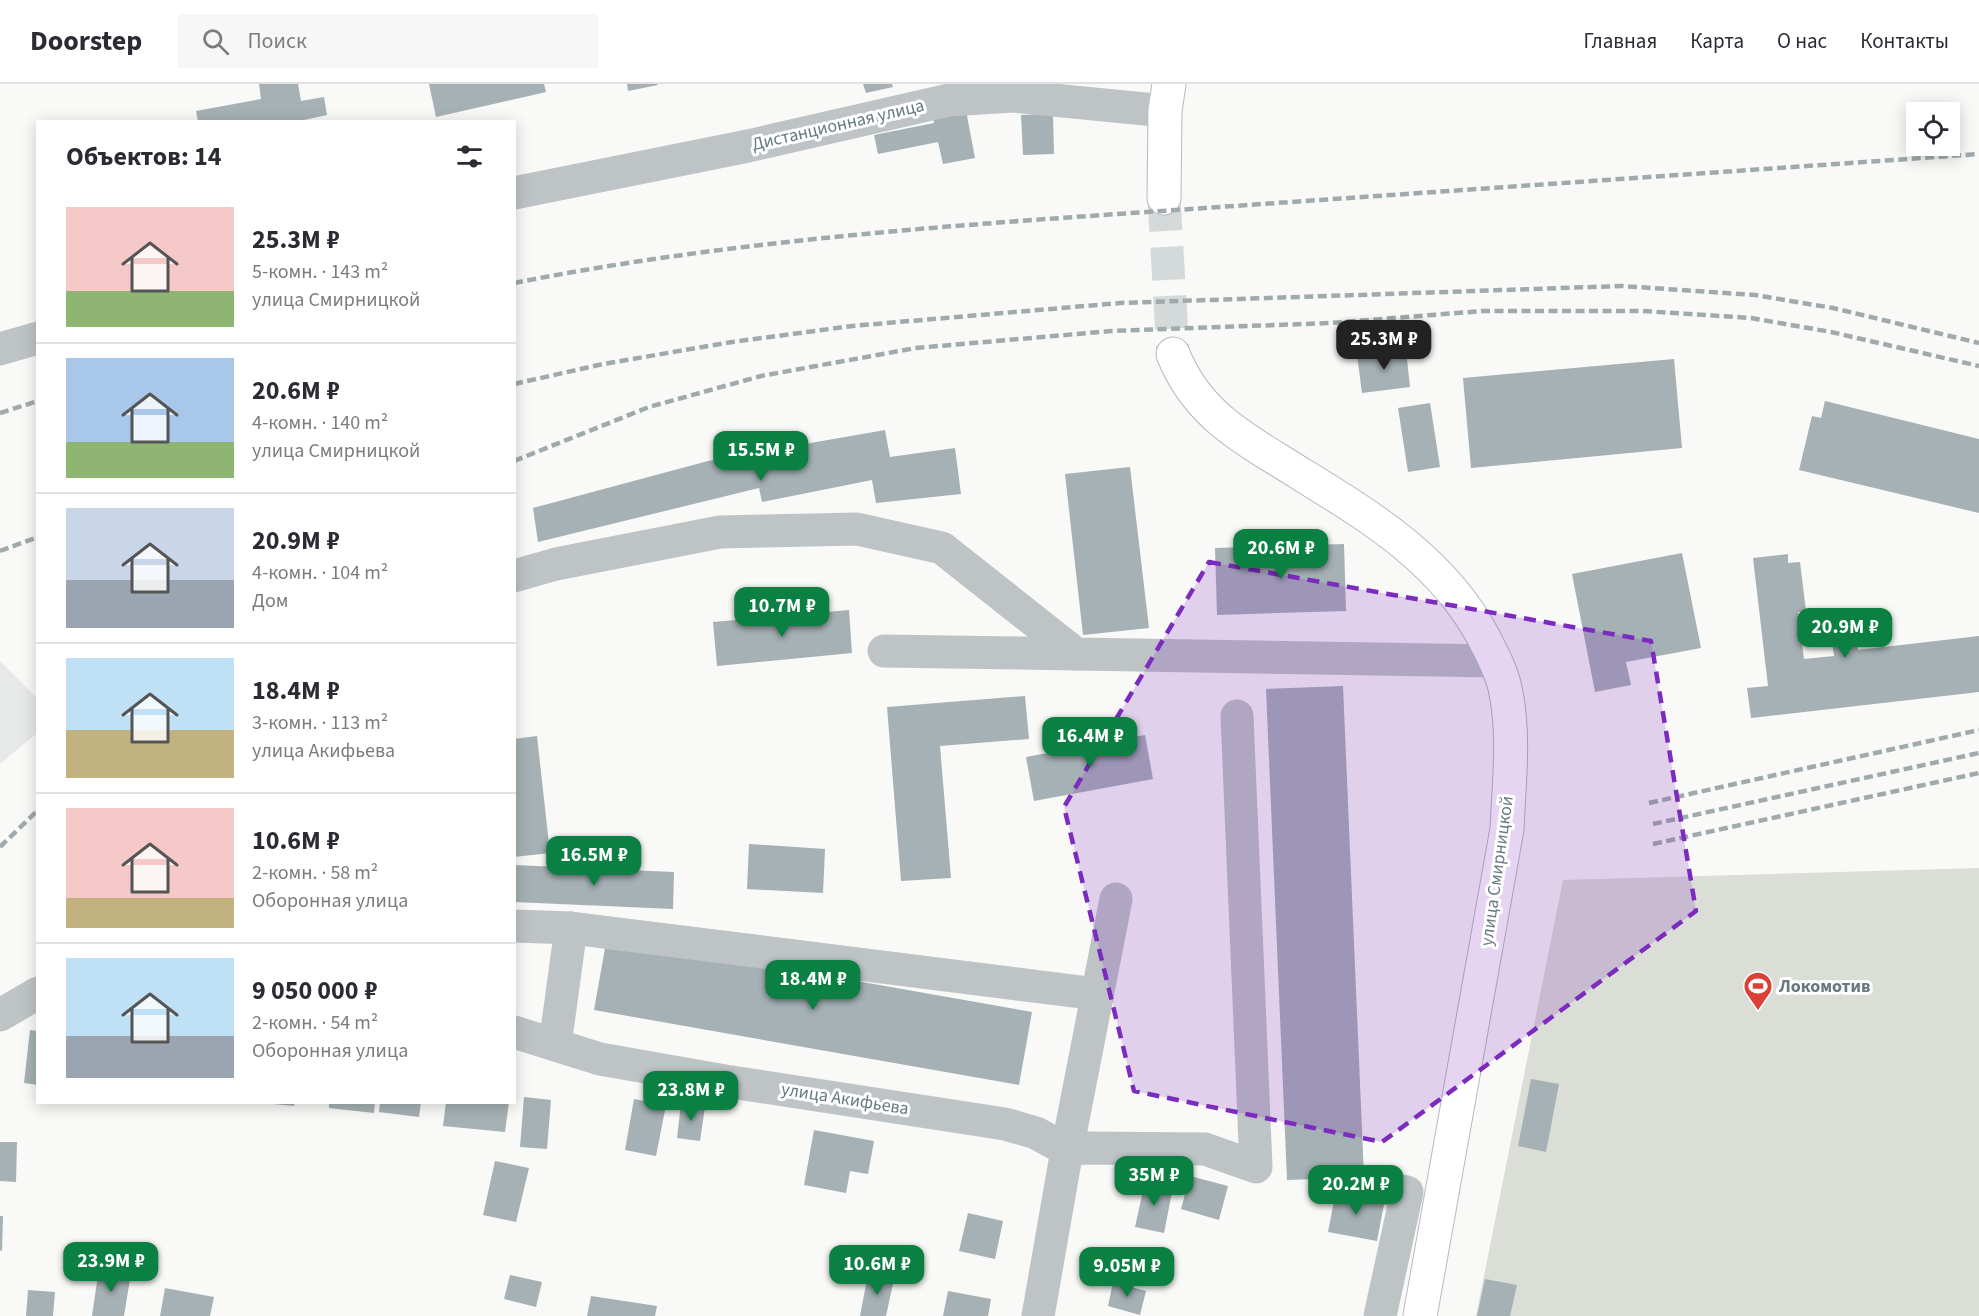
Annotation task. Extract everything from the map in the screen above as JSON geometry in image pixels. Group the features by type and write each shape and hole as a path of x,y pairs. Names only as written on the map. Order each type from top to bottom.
{"main road":[{"path":"1164,198 1167,97"},
{"name":"улица Смирницкой","path":"1173,354 1191,390 1213,414 1262,450 1392,533 1423,558 1454,591 1478,626 1500,669 1506,690 1510,764 1506,829 1420,1316"}],"street":[{"name":"Дистанционная улица","path":"516,193 748,146 948,92 1013,96 1167,97"},
{"path":"0,349 36,339"},
{"path":"516,575 556,564 720,532 857,529 942,548 1076,654"},
{"path":"884,651 1496,661"},
{"path":"1067,1150 1086,1148 1204,1149 1256,1167 1237,716"},
{"path":"1038,1316 1067,1150 1116,899"},
{"path":"516,926 571,928 1097,994"},
{"path":"555,1045 571,928"},
{"path":"0,1015 36,994"},
{"name":"улица Акифьева","path":"516,1033 611,1061 1005,1124 1036,1133 1067,1150"},
{"path":"1380,1316 1407,1192 1390,1189"}],"highlighted area":[{"path":"1209,562 1651,641 1696,911 1382,1142 1134,1091 1064,807"}],"shaded area":[{"path":"0,661 36,697 36,734 0,764"},
{"name":"Локомотив","path":"1979,868 1979,1316 1476,1316 1563,880"}],"building":[{"path":"259,84 298,84 301,101 324,97 327,115 304,120 198,120 196,111 261,99"},
{"path":"429,84 544,84 546,92 436,117"},
{"path":"627,84 657,84 658,85 628,91"},
{"path":"863,84 892,84 893,87 866,93"},
{"path":"965,105 975,158 943,164 938,142 878,154 874,135 934,123 932,112"},
{"path":"1053,114 1054,154 1023,155 1021,115"},
{"path":"1406,350 1410,387 1362,393 1357,355"},
{"path":"1674,359 1682,448 1471,468 1463,378"},
{"path":"1825,401 1979,439 1979,513 1799,470 1812,416 1821,418"},
{"path":"1430,403 1440,467 1408,472 1398,408"},
{"path":"885,430 890,457 955,448 961,494 876,503 872,480 762,502 759,488 538,542 533,508 708,461"},
{"path":"1130,467 1149,628 1083,635 1065,474"},
{"path":"1344,544 1346,611 1217,615 1215,548"},
{"path":"1682,553 1701,648 1626,662 1631,685 1595,692 1572,574"},
{"path":"1788,554 1788,563 1800,562 1806,611 1798,612 1804,659 1834,656 1832,641 1856,639 1858,650 1979,636 1979,692 1751,718 1747,688 1768,686 1753,558"},
{"path":"849,610 852,653 717,666 713,622"},
{"path":"1343,686 1364,1177 1287,1180 1266,689"},
{"path":"1025,696 1029,739 940,746 951,878 901,881 887,707"},
{"path":"1145,735 1153,779 1034,801 1026,757"},
{"path":"537,736 550,853 516,857 516,739"},
{"path":"749,844 825,849 823,893 747,889"},
{"path":"516,865 674,872 673,909 516,902"},
{"path":"607,937 1032,1012 1019,1085 594,1010"},
{"path":"30,1030 36,1031 36,1085 24,1083"},
{"path":"1531,1079 1559,1084 1546,1152 1518,1146"},
{"path":"524,1097 551,1100 547,1149 520,1147"},
{"path":"634,1099 666,1105 656,1156 625,1150"},
{"path":"329,1104 375,1104 374,1113 329,1108"},
{"path":"380,1104 421,1104 419,1117 379,1112"},
{"path":"446,1104 509,1104 505,1132 443,1126"},
{"path":"681,1104 705,1107 700,1141 677,1138"},
{"path":"814,1130 874,1141 868,1174 850,1171 846,1193 804,1185"},
{"path":"0,1142 17,1142 16,1182 0,1181"},
{"path":"495,1161 529,1168 516,1222 483,1215"},
{"path":"1190,1176 1228,1186 1219,1220 1181,1209"},
{"path":"1145,1182 1173,1187 1164,1233 1135,1227"},
{"path":"1336,1190 1385,1199 1377,1241 1328,1232"},
{"path":"968,1213 1003,1221 995,1259 959,1251"},
{"path":"0,1216 3,1216 2,1251 0,1250"},
{"path":"99,1268 131,1273 124,1316 92,1316"},
{"path":"868,1274 894,1279 886,1316 860,1316"},
{"path":"510,1275 542,1282 536,1307 504,1299"},
{"path":"1485,1279 1517,1285 1510,1316 1477,1316"},
{"path":"1113,1282 1146,1291 1140,1315 1108,1306"},
{"path":"165,1288 214,1297 210,1316 160,1316"},
{"path":"28,1290 55,1292 53,1316 26,1316"},
{"path":"948,1291 991,1299 988,1316 943,1316"},
{"path":"591,1296 657,1306 655,1316 587,1316"}],"tunnel":[{"path":"1164,198 1173,354"}],"railway":[{"path":"516,283 686,255 945,227 1979,154"},
{"path":"516,384 603,364 732,342 852,326 1120,303 1622,286 1755,295 1833,308 1979,343"},
{"path":"516,460 649,407 761,376 916,348 1111,331 1331,323 1482,311 1643,311 1751,318 1831,332 1979,366"},
{"path":"0,413 36,402"},
{"path":"0,551 36,538"},
{"path":"1649,803 1979,730"},
{"path":"1653,824 1979,753"},
{"path":"1653,844 1979,773"},
{"path":"0,847 36,812"}],"place":[{"name":"Локомотив","path":"1758,1012"}]}
